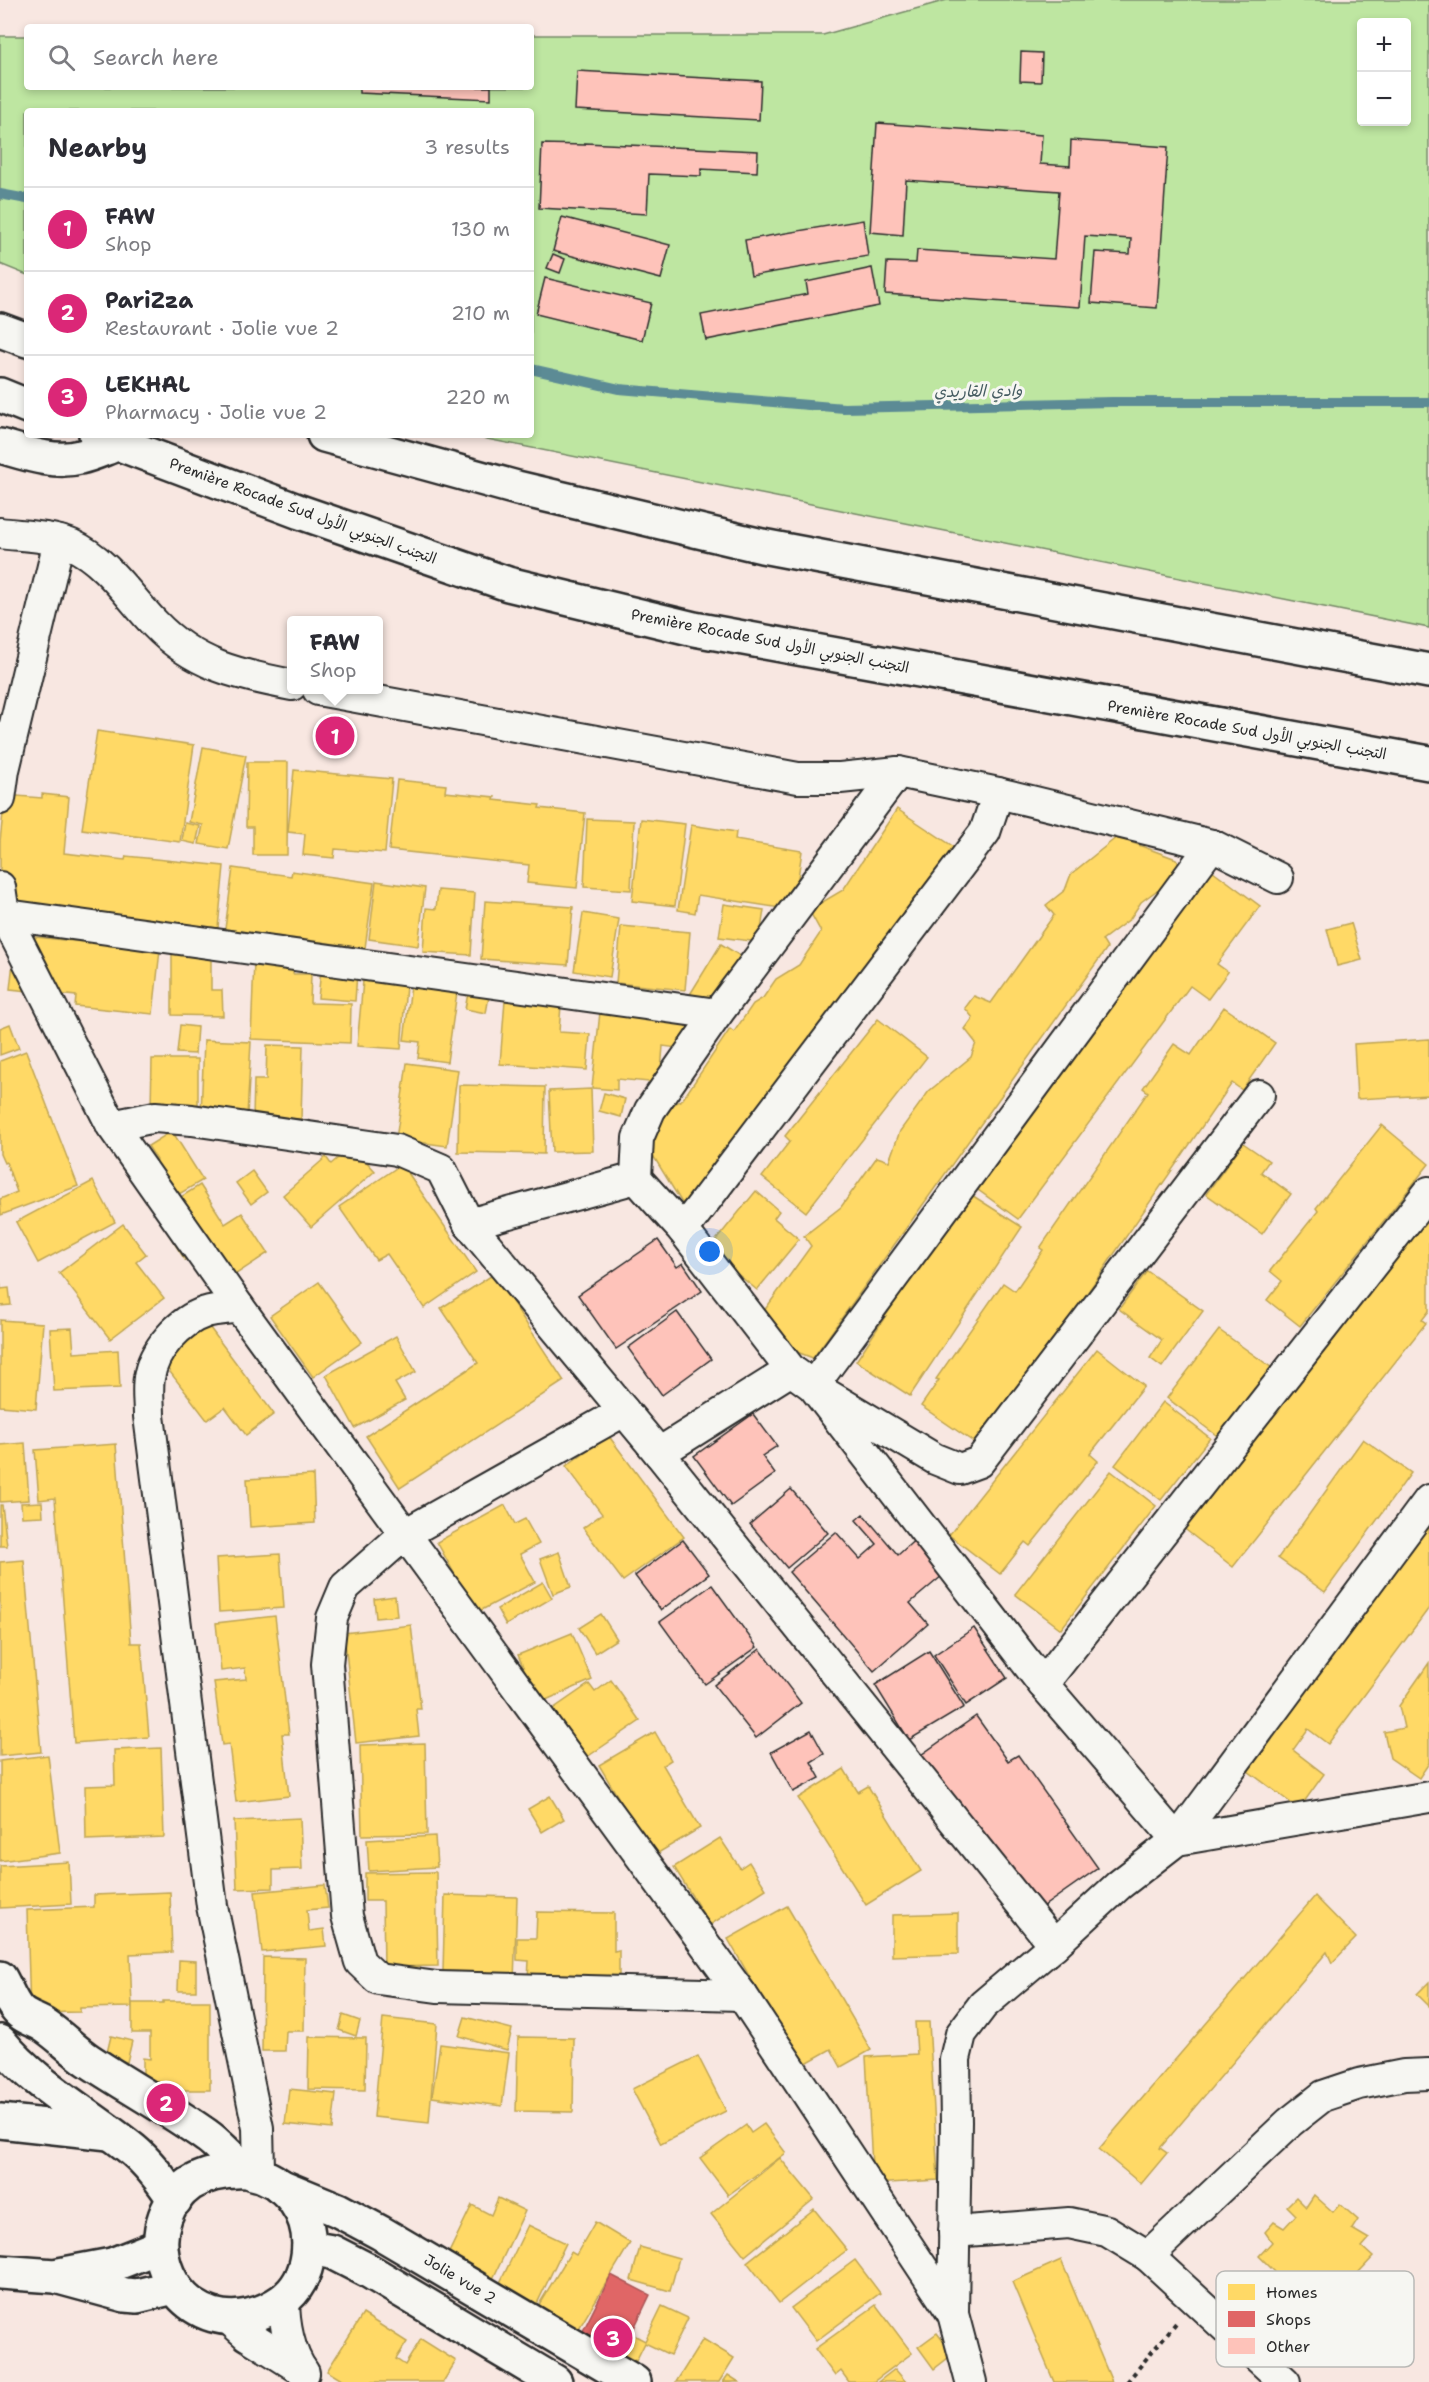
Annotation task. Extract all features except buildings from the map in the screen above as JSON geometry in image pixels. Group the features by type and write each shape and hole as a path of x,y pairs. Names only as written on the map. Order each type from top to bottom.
{"main road":[{"path":"0,330 24,338"},
{"path":"0,395 24,405"},
{"path":"335,438 517,488 762,546 1429,671"},
{"path":"0,446 46,458 79,458 106,439"},
{"name":"Première Rocade Sud التجنب الجنوبي الأول","path":"106,439 300,512 508,584 694,629 1429,764"},
{"path":"0,1978 21,2013 44,2024 87,2059 209,2137 264,2178 296,2203 306,2224 309,2248 305,2267 297,2285 284,2299 267,2310 248,2317 228,2318 198,2308 174,2288 162,2261 160,2246 167,2214 189,2185 207,2175 227,2170 264,2178"},
{"path":"0,2042 9,2053 57,2095 144,2161 176,2200"},
{"path":"0,2121 109,2133"},
{"name":"Jolie vue 2","path":"264,2178 338,2210 381,2233 634,2382"},
{"path":"55,2276 112,2265 160,2246"},
{"path":"309,2248 332,2252 369,2271 555,2382"},
{"path":"0,2272 55,2276 125,2295 137,2296 174,2288"}],"street":[{"path":"0,533 59,541 73,546 97,561 157,627 196,656 241,675 287,684"},
{"path":"0,799 4,770 59,541"},
{"path":"340,694 798,778 840,778 898,772 998,792 1212,845 1278,878"},
{"path":"898,772 717,1014 650,1110 638,1138 636,1178 683,1230 1043,1684 1177,1840"},
{"path":"683,1230 985,832 998,792"},
{"path":"659,1453 802,1378 1212,845"},
{"path":"1,905 717,1014"},
{"path":"1,905 112,1126 239,1308 741,1995 953,2314"},
{"path":"802,1378 935,1459 960,1468 979,1462 1259,1095"},
{"path":"112,1126 155,1117 165,1118 397,1150 441,1168 469,1224 659,1453 1054,1945"},
{"path":"469,1224 636,1178"},
{"path":"1043,1684 1429,1192"},
{"path":"239,1308 207,1312 191,1319 165,1343 149,1377 149,1416 212,1906 258,2128 259,2168 264,2178"},
{"path":"624,1411 405,1534 345,1587 332,1618 327,1664 347,1916 360,1962 378,1979 437,1987 741,1995"},
{"path":"971,2382 953,2314 955,2059 961,2034 982,2005 1054,1945 1119,1885 1177,1840 1429,1500"},
{"path":"1177,1840 1429,1797"},
{"path":"1148,2256 1290,2122 1323,2096 1359,2084 1404,2075 1429,2074"},
{"path":"954,2232 1069,2223 1107,2231 1148,2256 1216,2318"},
{"path":"284,2299 284,2316 288,2334 306,2375"},
{"path":"228,2318 247,2335 306,2375"},
{"path":"1269,2367 1285,2382"}],"path":[{"path":"1127,2382 1196,2300"}],"green space":[{"path":"947,0 1429,0 1429,628 482,438 534,438 534,108 24,108 24,274 0,264 0,36 24,36 24,90 534,90 534,35 823,35"}],"waterway":[{"name":"وادي القاريدي","path":"0,194 24,198"},
{"name":"وادي القاريدي","path":"534,370 619,389 844,408 1112,402 1429,402"}],"place":[{"name":"FAW","path":"335,736"},
{"name":"PariZza","path":"166,2103"},
{"name":"LEKHAL","path":"613,2338"}]}
